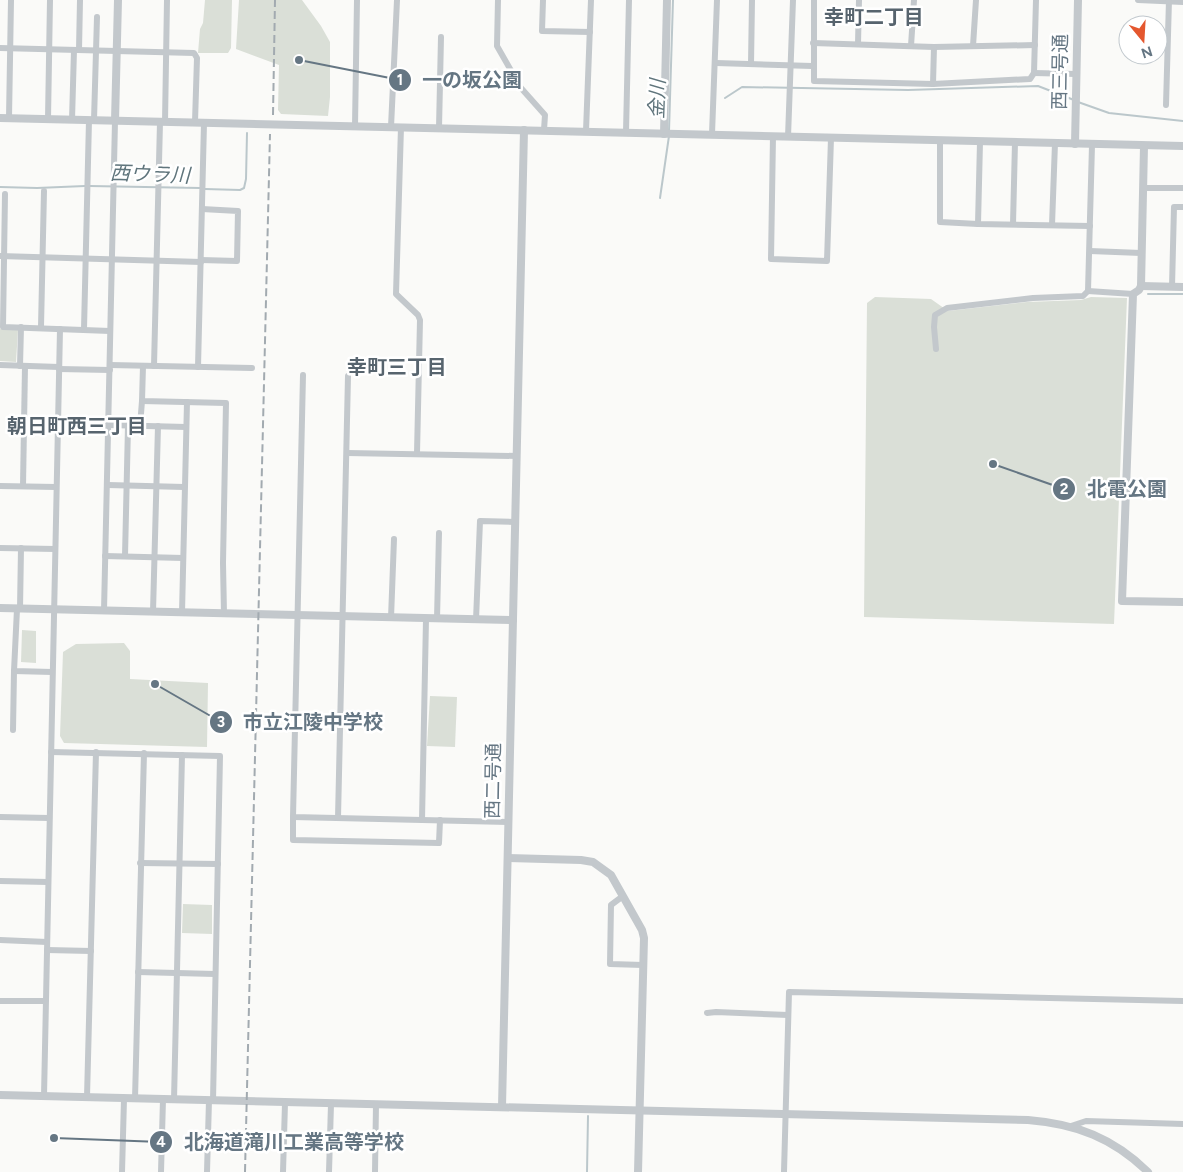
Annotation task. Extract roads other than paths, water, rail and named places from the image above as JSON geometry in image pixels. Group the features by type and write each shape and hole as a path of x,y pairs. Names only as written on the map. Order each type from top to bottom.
{"street":[{"path":"9,118 11,0"},
{"path":"48,119 50,0"},
{"path":"72,120 80,0"},
{"path":"104,611 118,0"},
{"path":"154,366 156,262 167,52 167,0"},
{"path":"355,126 357,0"},
{"path":"391,127 397,0"},
{"path":"498,0 497,46 521,88 544,115 544,130"},
{"path":"543,0 542,31 590,32"},
{"path":"586,131 591,0"},
{"path":"626,132 629,0"},
{"path":"664,134 667,0"},
{"path":"712,134 718,0"},
{"path":"751,64 752,0"},
{"path":"788,137 793,0"},
{"path":"814,0 812,66 814,81 933,84 1030,79 1034,73 1036,0"},
{"path":"858,44 859,0"},
{"path":"912,46 914,0"},
{"path":"972,46 976,0"},
{"name":"西三号通","path":"1074,144 1078,0"},
{"path":"1138,0 1183,2"},
{"path":"1166,105 1169,1"},
{"path":"84,329 85,259 97,50 97,17"},
{"path":"440,128 441,37"},
{"path":"814,43 934,47 1034,45"},
{"path":"933,84 934,47"},
{"path":"0,48 194,52 197,58 195,122"},
{"path":"716,63 812,66"},
{"path":"1034,73 1076,74"},
{"path":"0,118 1183,146"},
{"path":"198,367 204,123"},
{"path":"401,127 396,294 418,315 420,320 417,453"},
{"name":"西二号通","path":"502,1107 524,130"},
{"path":"773,136 771,259 827,261 831,138"},
{"path":"940,141 940,222 1090,226"},
{"path":"978,224 980,142"},
{"path":"1013,224 1015,142"},
{"path":"1052,225 1055,144"},
{"path":"936,349 935,315 946,308 1033,298 1083,296 1088,291 1092,145"},
{"path":"1088,291 1133,294 1141,286 1144,146"},
{"path":"1144,188 1183,188"},
{"path":"40,327 44,191"},
{"path":"5,194 1,327 110,331"},
{"path":"1172,287 1174,207 1183,207"},
{"path":"2,257 156,262 237,261 238,211 202,209"},
{"path":"1090,251 1141,253"},
{"path":"1141,286 1183,287"},
{"path":"1133,294 1122,601 1183,602"},
{"path":"21,327 23,366 22,486"},
{"path":"44,1096 60,329"},
{"path":"0,365 59,368 154,366 252,368"},
{"path":"140,426 143,366"},
{"path":"302,375 293,840 439,843 440,820"},
{"path":"338,818 348,376"},
{"path":"142,401 226,403 224,614"},
{"path":"182,613 187,402"},
{"path":"109,425 186,427"},
{"path":"125,556 128,426"},
{"path":"153,612 158,426"},
{"path":"347,453 517,456"},
{"path":"108,485 184,487"},
{"path":"0,486 56,487"},
{"path":"476,620 480,521 515,522"},
{"path":"438,619 439,533"},
{"path":"391,618 394,539"},
{"path":"0,548 55,549"},
{"path":"13,730 14,671 21,548"},
{"path":"105,556 183,558"},
{"path":"0,608 513,620"},
{"path":"422,820 426,618"},
{"path":"14,671 52,672"},
{"path":"51,752 220,756 216,974 207,1172"},
{"path":"87,1098 96,752"},
{"path":"135,1099 144,753"},
{"path":"174,1100 182,755"},
{"path":"0,817 49,818"},
{"path":"293,817 508,822"},
{"path":"508,858 593,862 611,874 642,930 644,938 638,1172"},
{"path":"140,864 218,864"},
{"path":"0,881 48,882"},
{"path":"623,896 611,905 610,964 643,966"},
{"path":"0,940 47,942"},
{"path":"47,950 91,951"},
{"path":"138,972 216,974"},
{"path":"784,1172 789,992 1183,1001"},
{"path":"0,1001 45,1001"},
{"path":"707,1013 788,1015"},
{"path":"0,1095 1028,1120 1071,1126 1096,1135 1121,1149 1148,1172"},
{"path":"122,1172 124,1099"},
{"path":"161,1172 163,1100"},
{"path":"283,1172 285,1102"},
{"path":"329,1172 331,1104"},
{"path":"375,1172 376,1104"},
{"path":"1071,1126 1086,1121 1183,1124"}],"waterway":[{"name":"金川","path":"669,131 673,0"},
{"path":"725,98 742,87 908,90 1038,86 1074,100"},
{"path":"1078,102 1109,113 1183,121"},
{"name":"西ウラ川","path":"205,189 240,190 244,188 246,179 247,133"},
{"name":"金川","path":"660,198 669,136"},
{"name":"西ウラ川","path":"0,187 85,186"},
{"name":"西ウラ川","path":"90,186 200,188"},
{"path":"1148,294 1183,294"},
{"path":"587,1172 588,1116"}],"railway":[{"path":"273,115 275,0"},
{"path":"245,1172 270,134"}],"place":[{"name":"一の坂公園","path":"299,60"},
{"name":"北電公園","path":"993,464"},
{"name":"市立江陵中学校","path":"155,684"},
{"name":"北海道滝川工業高等学校","path":"54,1138"}],"district":[{"name":"幸町二丁目","path":"874,17"},
{"name":"幸町三丁目","path":"397,367"},
{"name":"朝日町西三丁目","path":"77,426"}]}
